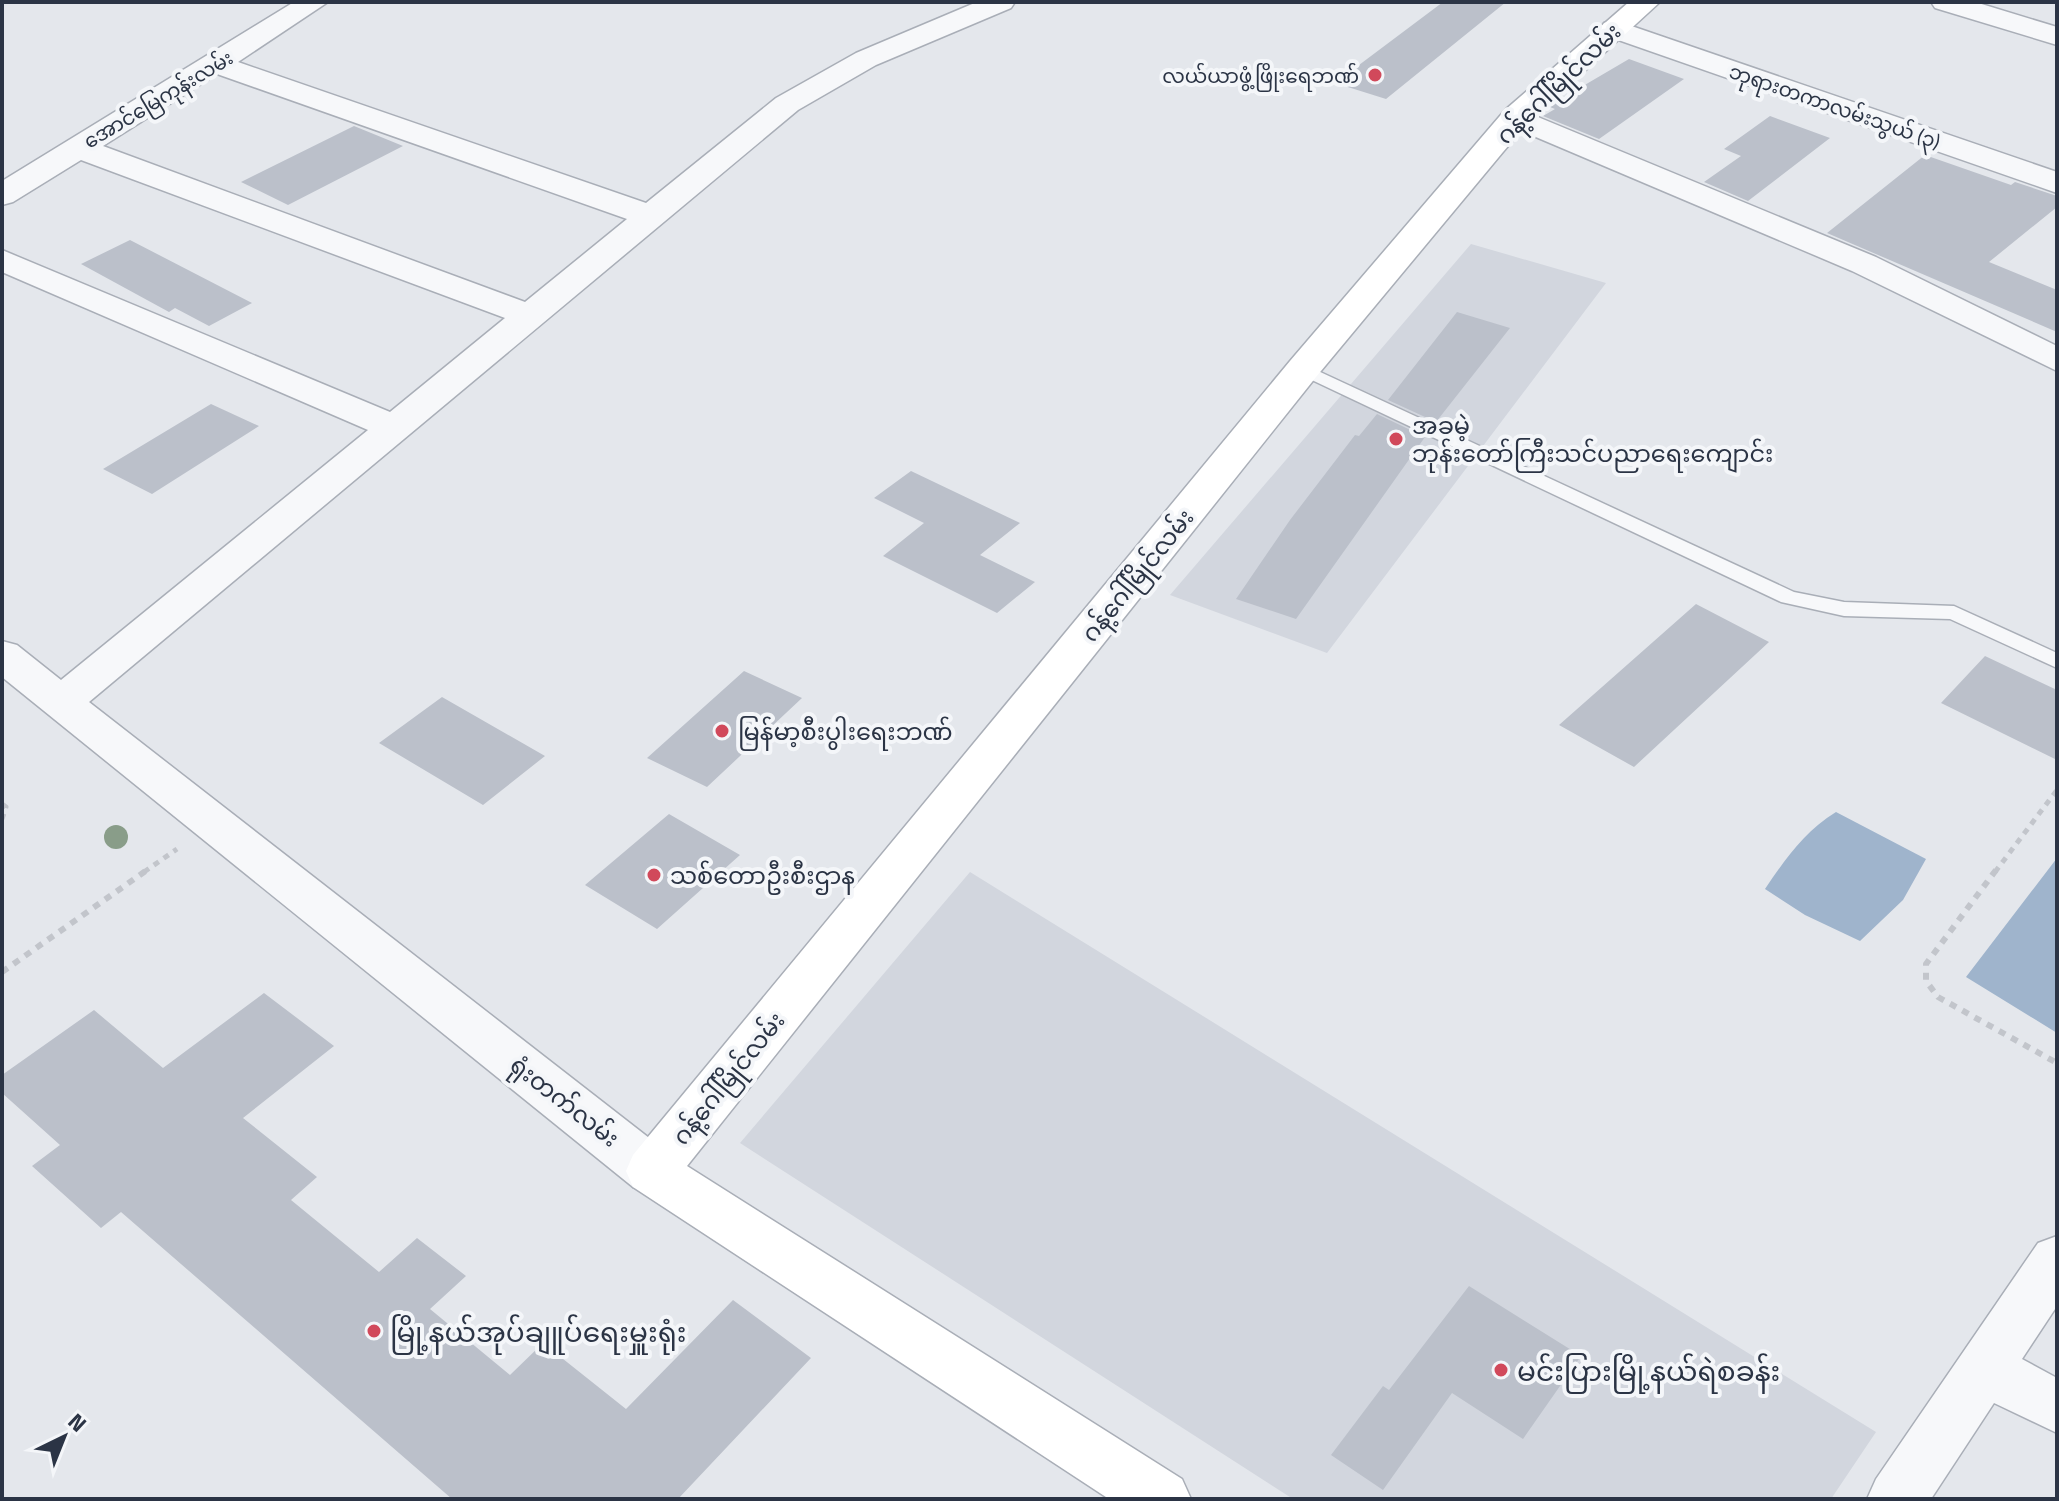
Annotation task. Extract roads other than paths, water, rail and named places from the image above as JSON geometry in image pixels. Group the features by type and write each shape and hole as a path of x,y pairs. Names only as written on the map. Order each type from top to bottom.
{"street":[{"name":"အောင်မြေကုန်းလမ်း","path":"2,195 314,2"},
{"path":"60,703 787,104 866,59 1001,2"},
{"path":"1945,2 2057,36"},
{"path":"2015,23 2040,2"},
{"name":"ဂန့်ဂေါ်မြိုင်လမ်း","path":"652,1171 1303,369 1516,117 1630,11"},
{"name":"ဘုရားတကာလမ်းသွယ် (၃)","path":"1630,11 2057,183"},
{"path":"216,64 651,216"},
{"path":"1516,117 1864,264 2057,360"},
{"path":"79,148 529,315"},
{"path":"2,260 393,427"},
{"name":"ရုံးတက်လမ်း","path":"2,655 652,1171 1161,1499"},
{"path":"1897,1499 2057,1260"},
{"path":"1984,1368 2057,1407"}],"lane":[{"path":"1303,369 1788,597 1844,609 1954,613 2057,661"}],"water":[{"path":"1836,812 1926,859 1903,900 1860,941 1805,915 1765,889 1805,837"},
{"path":"2057,858 2057,1033 1966,977"}],"place":[{"name":"လယ်ယာဖွံ့ဖြိုးရေဘဏ်","path":"1375,75"},
{"name":"အခမဲ့ ဘုန်းတော်ကြီးသင်ပညာရေးကျောင်း","path":"1396,439"},
{"name":"မြန်မာ့စီးပွါးရေးဘဏ်","path":"722,731"},
{"name":"သစ်တောဦးစီးဌာန","path":"654,875"},
{"name":"မြို့နယ်အုပ်ချူပ်ရေးမှူးရုံး","path":"374,1331"},
{"name":"မင်းပြားမြို့နယ်ရဲစခန်း","path":"1501,1370"}]}
